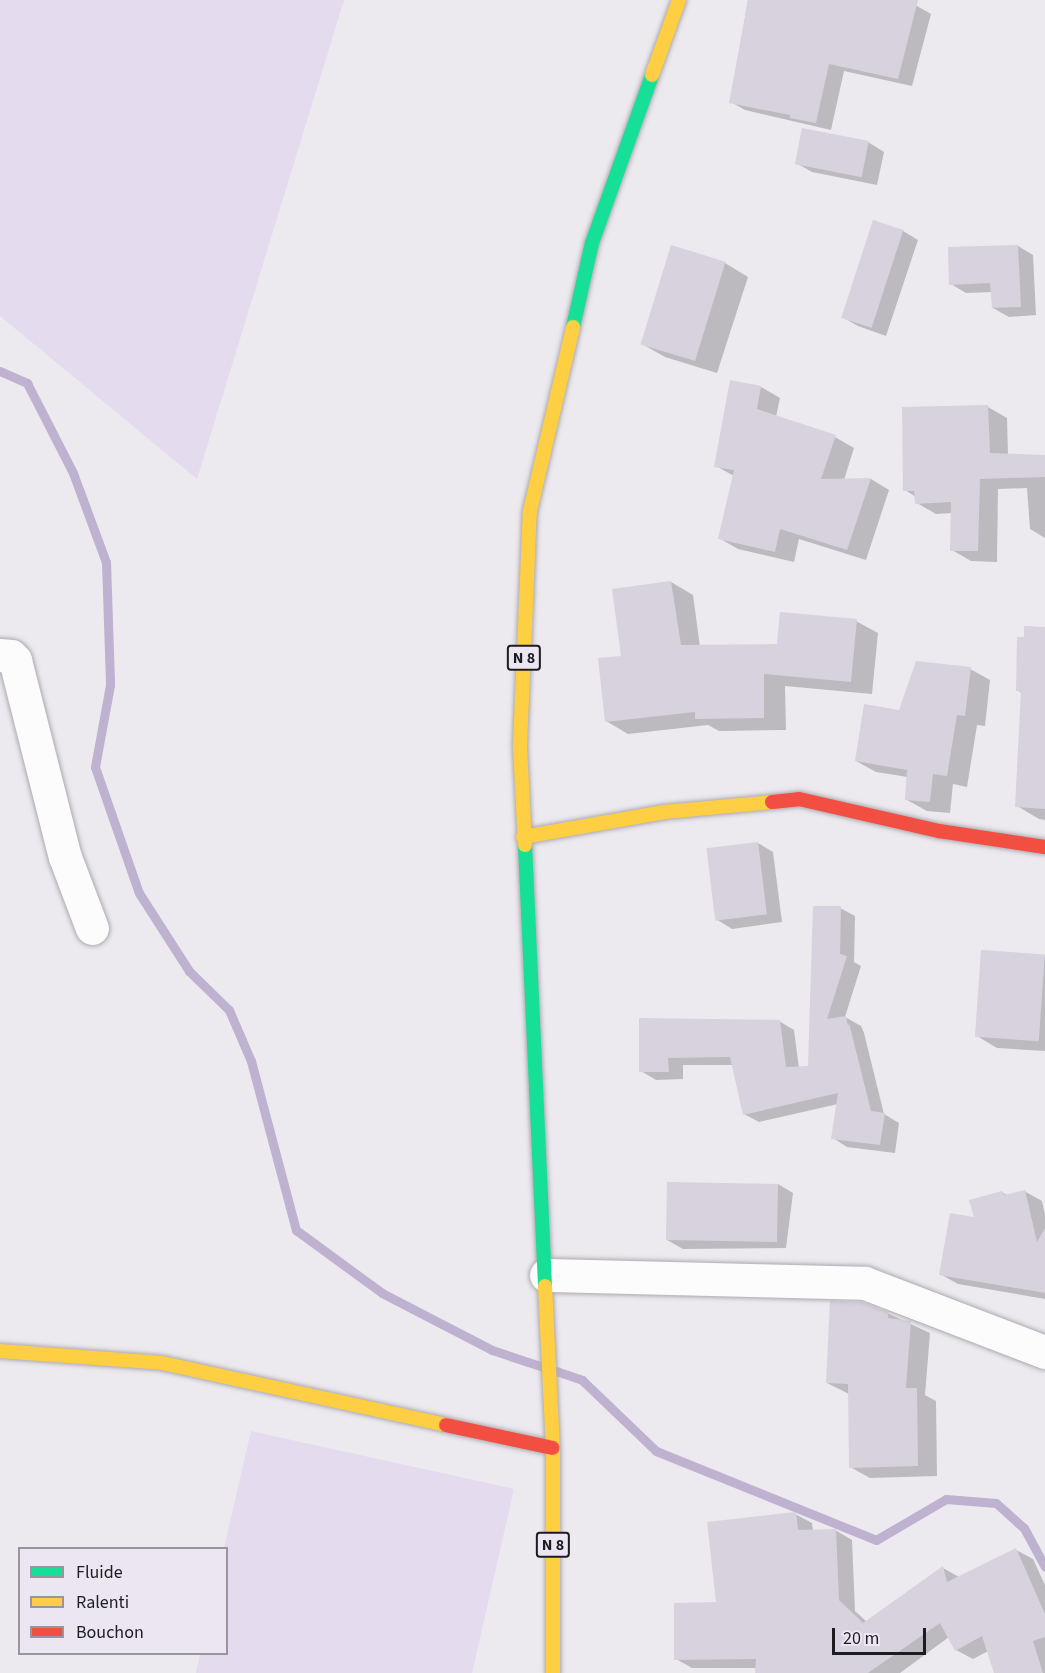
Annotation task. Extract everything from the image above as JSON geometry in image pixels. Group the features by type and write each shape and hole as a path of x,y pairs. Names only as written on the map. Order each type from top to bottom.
{"main road":[{"name":"N 8","path":"553,1673 552,1417 520,745 532,499 592,243 679,0"},
{"path":"523,837 665,812 799,799 939,831 1045,847"},
{"path":"0,1351 162,1363 553,1448"}],"street":[{"path":"0,655 11,656 15,660 65,857 92,928"},
{"path":"546,1275 865,1283 1045,1352"}],"shaded area":[{"path":"0,0 344,0 197,479 0,316"},
{"path":"251,1431 514,1489 472,1673 196,1673 200,1655 228,1655 228,1547 224,1547"}],"building":[{"path":"748,0 918,0 898,79 829,64 816,123 790,118 790,115 729,103"},
{"path":"802,128 869,141 862,177 795,164"},
{"path":"873,220 903,230 872,328 841,318"},
{"path":"671,245 726,262 695,361 641,344"},
{"path":"1018,245 1021,307 992,308 990,283 949,285 948,247"},
{"path":"730,380 761,386 757,409 836,435 821,479 871,478 847,550 780,529 775,552 718,539 734,470 714,467"},
{"path":"988,405 990,453 1045,455 1045,477 980,479 978,551 950,551 951,502 915,504 914,491 903,491 902,407"},
{"path":"671,581 681,645 777,644 780,612 857,619 851,682 764,674 764,718 695,719 695,712 605,722 598,658 621,656 612,589"},
{"path":"1024,626 1045,627 1045,809 1015,807 1021,691 1016,691 1017,637 1024,637"},
{"path":"916,661 971,667 965,716 957,715 947,776 933,774 930,802 905,800 907,770 855,761 864,704 899,710"},
{"path":"758,842 767,914 715,921 706,848"},
{"path":"813,906 841,906 840,954 847,956 827,1019 846,1016 848,1026 849,1023 871,1111 885,1113 880,1145 831,1139 838,1093 743,1115 730,1057 668,1058 669,1072 639,1072 639,1018 780,1020 786,1067 808,1066"},
{"path":"981,950 1045,954 1039,1041 975,1037"},
{"path":"667,1182 778,1184 777,1242 666,1240"},
{"path":"1025,1190 1037,1242 1045,1228 1045,1293 939,1275 950,1213 974,1217 969,1200 1002,1191 1004,1195"},
{"path":"830,1301 861,1302 888,1312 888,1318 911,1321 906,1388 917,1388 918,1466 849,1468 848,1384 826,1383"},
{"path":"796,1512 798,1530 836,1529 839,1600 863,1623 943,1566 947,1582 1016,1548 1045,1614 1045,1637 1033,1641 1043,1673 994,1673 982,1636 955,1651 940,1623 868,1673 755,1673 756,1659 674,1660 674,1603 716,1602 707,1522"}],"waterway":[{"path":"0,371 27,383 73,473 106,562 110,685 95,767 139,893 189,971 229,1010 251,1061 296,1230 382,1293 492,1350 543,1367"},
{"path":"556,1371 582,1380 656,1451 876,1540 946,1499 996,1503 1024,1528 1045,1567"}],"traffic: fast":[{"path":"573,327 592,243 652,75"},
{"path":"525,845 545,1286"}],"traffic: slow":[{"path":"652,75 679,0"},
{"path":"525,845 520,745 530,511 573,327"},
{"path":"523,837 665,812 772,802"},
{"path":"545,1286 553,1448 553,1673"},
{"path":"0,1351 162,1363 446,1425"}],"traffic: jam":[{"path":"772,802 799,799 939,831 1045,847"},
{"path":"446,1425 553,1448"}]}
